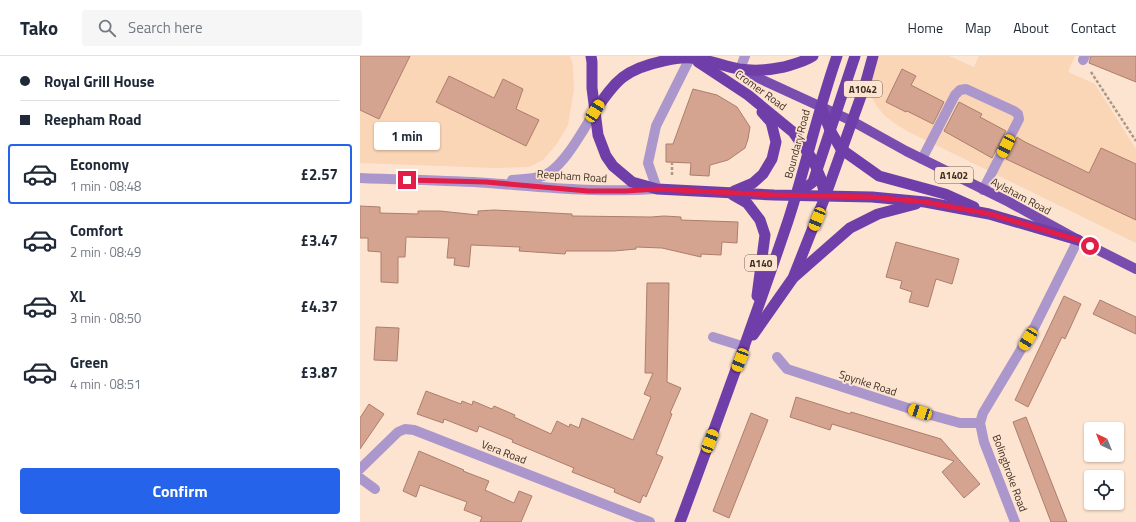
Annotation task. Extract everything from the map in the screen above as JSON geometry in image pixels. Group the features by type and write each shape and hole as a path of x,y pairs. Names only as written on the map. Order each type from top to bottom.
{"highway":[{"name":"A140","path":"590,56 592,62 592,88 595,111"},
{"name":"Cromer Road","path":"689,57 740,69 772,70 799,63 813,56"},
{"name":"A1042","path":"821,106 837,56"},
{"path":"796,195 813,182 855,56"},
{"name":"A1042","path":"852,121 873,56"},
{"name":"Reepham Road","path":"689,57 671,59 638,67 624,75 609,90 595,111 598,135 606,156 613,166 632,182 657,189 730,193 753,183 763,174 772,159 776,142 771,122 748,95"},
{"name":"Cromer Road","path":"689,57 748,95 793,132 813,160 825,197"},
{"path":"821,106 830,130 841,149 879,176 945,194 990,214"},
{"name":"Boundary Road","path":"680,522 745,347 796,195 821,106"},
{"name":"Boundary Road","path":"745,347 793,278 825,197 852,121"},
{"name":"A140","path":"730,193 825,197 872,197 925,202 990,214"},
{"name":"Boundary Road","path":"730,193 747,202 760,220 764,235 757,297 745,347"},
{"name":"A140","path":"793,278 850,228 878,214 925,202"},
{"name":"A1402","path":"990,214 1078,240"}],"main road":[{"name":"Cromer Road","path":"740,69 852,121"},
{"name":"Aylsham Road","path":"852,121 906,151 1009,202 1078,240 1136,269"}],"street":[{"path":"740,69 745,56"},
{"path":"657,189 648,163 656,126 689,57"},
{"path":"922,159 960,90 966,89 1014,111 1018,114 1019,119 983,190"},
{"name":"Reepham Road","path":"486,182 541,177 558,166 595,111"},
{"name":"Reepham Road","path":"360,178 486,182 588,191 657,189"},
{"path":"980,423 983,413 1035,326 1078,240"},
{"path":"713,337 745,347"},
{"name":"Spynke Road","path":"777,357 787,368 912,410 960,423 980,423"},
{"name":"Bolingbroke Road","path":"980,423 984,442 1015,522"},
{"name":"Vera Road","path":"360,469 398,432 406,429 414,430 650,522"},
{"path":"360,478 376,489"}],"path":[{"path":"1084,58 1136,141"}],"shaded area":[{"path":"360,56 570,56 573,65 574,89 568,125 556,145 543,160 529,167 495,168 360,163"},
{"path":"877,56 949,56 974,67 979,56 1075,56 1068,72 1095,84 1136,149 1136,243 907,131 894,123 884,115 870,94 870,76"}],"building":[{"path":"360,56 410,56 379,119 360,110"},
{"path":"1091,56 1136,56 1136,82 1089,63"},
{"path":"902,69 916,76 911,85 944,102 933,124 886,102"},
{"path":"449,76 494,98 503,79 523,89 516,109 539,120 526,146 436,102"},
{"path":"693,89 717,95 737,107 750,127 745,148 728,160 710,165 709,176 690,175 691,163 666,162 666,144 673,144"},
{"path":"959,102 982,114 980,117 1006,131 992,158 944,131"},
{"path":"1017,137 1089,173 1101,148 1136,164 1136,220 1006,159"},
{"path":"360,206 380,207 380,213 418,214 418,211 440,211 478,215 478,211 494,210 572,214 572,216 664,216 681,217 681,220 738,222 737,243 722,242 721,255 701,254 701,257 662,248 636,247 636,249 614,251 566,251 565,254 519,251 520,247 471,245 469,267 454,265 455,258 447,258 449,238 406,237 405,257 398,257 398,283 381,282 381,252 368,251 368,238 360,238"},
{"path":"896,242 959,259 952,284 936,279 928,307 909,302 912,292 900,288 902,281 886,277"},
{"path":"647,283 669,283 667,382 681,388 670,413 672,414 656,454 663,457 646,497 643,495 640,503 614,492 615,489 572,472 574,468 512,442 513,440 479,426 477,432 444,419 443,423 417,414 426,391 461,404 462,401 472,405 473,401 492,409 494,406 551,434 557,421 569,427 570,424 579,428 582,418 633,440 651,397 644,394 653,373 645,373"},
{"path":"1064,296 1081,304 1065,339 1062,337 1028,407 1015,400"},
{"path":"1100,300 1136,317 1136,334 1093,314"},
{"path":"376,327 399,328 397,361 374,360"},
{"path":"796,397 850,414 851,412 941,439 980,484 964,498 942,472 954,461 832,424 830,430 790,417"},
{"path":"369,404 384,414 360,449 360,418"},
{"path":"751,413 768,420 729,518 713,511"},
{"path":"1026,417 1067,522 1051,522 1013,422"},
{"path":"419,451 489,481 485,490 514,503 519,491 532,496 521,522 480,522 482,517 464,510 467,502 420,485 416,497 403,491"}],"route":[{"path":"407,180 486,182 588,191 657,189 825,197 872,197 925,202 990,214 1078,240 1090,246"}]}
